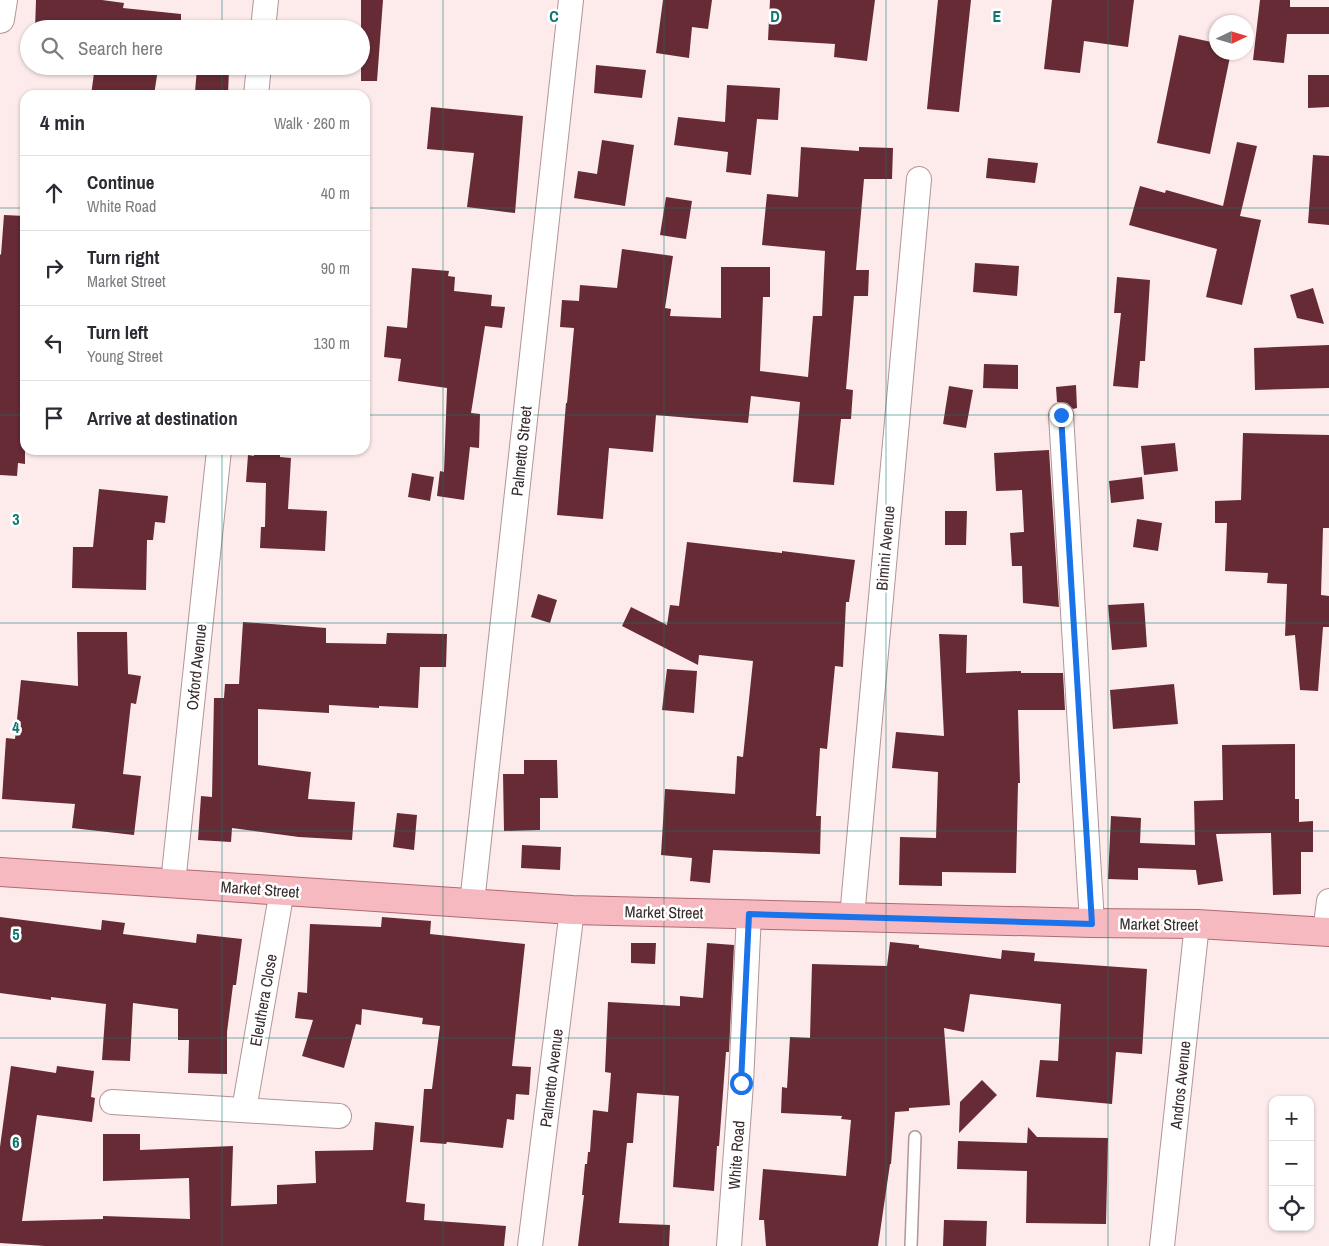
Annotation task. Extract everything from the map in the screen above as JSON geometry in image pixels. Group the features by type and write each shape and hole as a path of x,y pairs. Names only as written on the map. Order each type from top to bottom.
{"main road":[{"name":"Market Street","path":"0,872 572,910 1092,924 1197,924 1327,932"}],"street":[{"path":"0,19 3,0"},
{"path":"264,20 266,0"},
{"name":"Palmetto Street","path":"472,903 571,0"},
{"path":"257,90 258,75"},
{"name":"Bimini Avenue","path":"852,917 919,179"},
{"path":"1061,415 1092,924"},
{"name":"Oxford Avenue","path":"173,883 218,455"},
{"name":"Eleuthera Close","path":"244,1110 282,890"},
{"path":"1327,932 1329,901"},
{"name":"Palmetto Avenue","path":"530,1246 572,910"},
{"name":"White Road","path":"729,1246 741,1083 749,914"},
{"name":"Andros Avenue","path":"1162,1246 1197,924"},
{"path":"112,1102 339,1116"}],"lane":[{"path":"911,1246 915,1137"}],"building":[{"path":"36,0 102,0 124,3 123,8 181,14 181,20 35,20"},
{"path":"361,0 383,0 377,81 361,81 361,75 370,75 370,20 361,20"},
{"path":"663,0 712,0 708,29 692,27 689,58 656,53"},
{"path":"770,0 875,0 867,61 834,57 835,44 768,40"},
{"path":"938,0 971,0 959,112 927,109"},
{"path":"1052,0 1134,0 1128,47 1084,41 1080,73 1044,69"},
{"path":"1260,0 1290,0 1290,7 1329,7 1329,34 1287,34 1284,63 1253,60"},
{"path":"1179,35 1209,41 1209,60 1229,60 1210,154 1157,143"},
{"path":"596,65 646,70 642,98 594,93"},
{"path":"94,75 157,75 155,90 92,90"},
{"path":"196,75 229,75 228,90 195,90"},
{"path":"1308,75 1329,75 1329,107 1308,108"},
{"path":"727,85 780,88 778,120 757,119 751,175 726,172 728,152 674,145 678,117 725,122"},
{"path":"431,107 523,116 515,213 467,207 474,153 427,149"},
{"path":"602,140 634,145 625,206 574,198 578,171 597,174"},
{"path":"1237,142 1257,146 1240,216 1261,220 1242,305 1206,297 1217,249 1129,225 1140,186 1165,193 1166,190 1223,206"},
{"path":"801,147 859,151 859,147 893,148 892,179 864,179 856,270 869,270 868,296 854,296 846,389 853,390 851,419 841,419 834,485 793,482 800,402 751,396 748,423 656,415 653,452 609,448 603,519 557,515 574,328 560,327 562,300 579,301 580,285 617,288 622,249 673,256 665,308 671,309 670,316 721,318 721,267 770,267 770,297 763,297 760,371 808,377 813,316 822,316 825,251 762,245 767,194 798,197"},
{"path":"1313,155 1329,156 1329,225 1308,223"},
{"path":"988,158 1038,163 1035,183 986,178"},
{"path":"666,197 692,201 686,239 660,235"},
{"path":"4,215 20,216 20,455 25,455 25,464 18,463 17,476 0,475 1,255"},
{"path":"975,263 1019,266 1017,296 973,292"},
{"path":"412,268 449,271 448,276 455,277 454,291 492,295 491,306 505,307 502,328 485,326 471,413 480,414 479,448 470,447 464,500 437,496 440,471 444,472 447,388 398,381 401,359 384,357 387,326 407,328"},
{"path":"1117,277 1150,280 1145,361 1140,361 1138,388 1113,386 1121,313 1114,313"},
{"path":"1313,288 1324,324 1297,318 1290,295"},
{"path":"1329,345 1329,388 1255,390 1254,348"},
{"path":"984,364 1018,365 1018,389 983,388"},
{"path":"1076,385 1077,408 1073,409 1067,403 1057,402 1056,387"},
{"path":"949,386 973,390 966,428 943,424"},
{"path":"1243,433 1329,435 1329,528 1323,528 1321,595 1329,596 1329,627 1323,627 1318,691 1300,690 1295,635 1285,636 1287,584 1267,583 1268,573 1225,571 1227,523 1215,523 1215,501 1241,500"},
{"path":"1175,443 1178,471 1144,475 1141,446"},
{"path":"1049,450 1059,607 1023,603 1022,566 1012,566 1010,533 1024,532 1022,490 996,491 994,453"},
{"path":"248,455 280,455 280,457 291,458 288,509 327,511 325,551 260,548 261,527 265,527 266,483 246,482"},
{"path":"412,473 434,477 430,501 408,497"},
{"path":"1142,477 1144,499 1111,503 1109,481"},
{"path":"99,489 168,496 165,523 155,522 153,540 147,540 146,590 72,588 73,547 93,547"},
{"path":"945,511 967,511 966,545 945,545"},
{"path":"1137,519 1162,523 1158,551 1133,547"},
{"path":"687,542 855,560 849,602 846,602 843,667 835,666 827,749 820,748 816,816 821,816 820,854 713,850 710,883 690,881 692,858 661,855 665,789 735,794 737,756 743,757 753,661 699,655 698,665 622,626 631,607 667,625 670,605 679,606"},
{"path":"538,594 557,600 550,623 531,617"},
{"path":"1144,603 1147,647 1112,650 1108,605"},
{"path":"243,622 326,628 326,643 386,644 387,633 447,634 446,667 420,667 418,708 329,705 329,713 258,709 258,765 311,772 308,799 355,802 352,840 299,837 232,828 231,842 198,840 201,796 212,797 214,698 224,698 225,684 239,684"},
{"path":"77,632 127,632 128,674 141,676 136,704 131,703 123,774 141,776 134,835 72,828 75,804 2,799 6,738 15,739 21,680 78,686"},
{"path":"939,634 967,635 966,673 1021,671 1021,673 1063,673 1065,710 1018,710 1020,783 1018,783 1016,873 942,872 942,886 899,885 900,837 936,838 938,772 892,768 896,732 944,736"},
{"path":"667,669 697,671 694,713 662,710"},
{"path":"1174,684 1178,724 1113,729 1110,690"},
{"path":"1295,744 1295,799 1299,799 1299,822 1313,821 1313,852 1301,852 1301,894 1273,895 1271,833 1216,834 1223,881 1198,885 1196,870 1138,868 1138,880 1108,879 1111,816 1141,818 1140,843 1195,845 1194,801 1223,800 1222,745"},
{"path":"524,760 557,760 558,798 540,798 540,830 504,831 503,774 524,774"},
{"path":"397,813 417,815 414,850 393,847"},
{"path":"522,845 561,847 560,870 521,868"},
{"path":"0,917 101,930 102,920 125,923 123,934 196,943 197,934 242,939 236,985 233,985 227,1032 227,1074 188,1073 189,1040 178,1040 178,1009 133,1003 130,1061 102,1060 106,1004 51,997 51,1000 0,993"},
{"path":"382,917 431,921 430,934 525,944 512,1066 531,1067 529,1095 516,1094 514,1120 507,1119 503,1148 447,1142 446,1144 420,1142 424,1089 432,1089 440,1026 422,1024 423,1018 362,1009 361,1025 356,1024 344,1068 302,1056 313,1020 295,1018 298,992 307,993 310,924 381,927"},
{"path":"890,942 919,945 919,948 1001,959 1002,950 1035,953 1034,961 1147,969 1142,1054 1116,1052 1112,1104 1036,1097 1040,1060 1058,1061 1061,1004 970,994 964,1032 944,1028 950,1105 909,1108 909,1111 895,1112 891,1164 878,1246 766,1246 764,1220 759,1220 763,1169 846,1176 851,1120 841,1119 842,1116 781,1113 782,1087 787,1088 790,1037 810,1038 812,964 887,966"},
{"path":"631,943 656,943 655,964 631,963"},
{"path":"707,943 734,945 729,1052 726,1052 714,1191 673,1187 679,1096 637,1093 633,1143 627,1143 619,1223 670,1225 669,1246 578,1246 584,1195 582,1195 585,1164 587,1164 588,1152 590,1152 593,1110 608,1112 611,1073 605,1072 608,1002 680,1006 680,996 703,998"},
{"path":"11,1066 56,1073 57,1066 94,1071 91,1097 95,1098 92,1122 37,1115 22,1221 103,1219 103,1216 190,1219 189,1178 103,1181 103,1134 140,1134 140,1150 233,1146 231,1206 277,1204 277,1185 316,1183 315,1151 373,1150 375,1122 414,1126 406,1202 425,1204 424,1220 506,1226 504,1246 45,1246 0,1243 0,1147"},
{"path":"982,1080 997,1095 959,1133 960,1102"},
{"path":"1028,1127 1037,1137 1108,1138 1106,1224 1026,1223 1027,1171 957,1169 958,1141 1027,1143"},
{"path":"944,1220 987,1221 986,1246 943,1246"}],"route":[{"path":"741,1083 749,914 1092,924 1061,415"}]}
